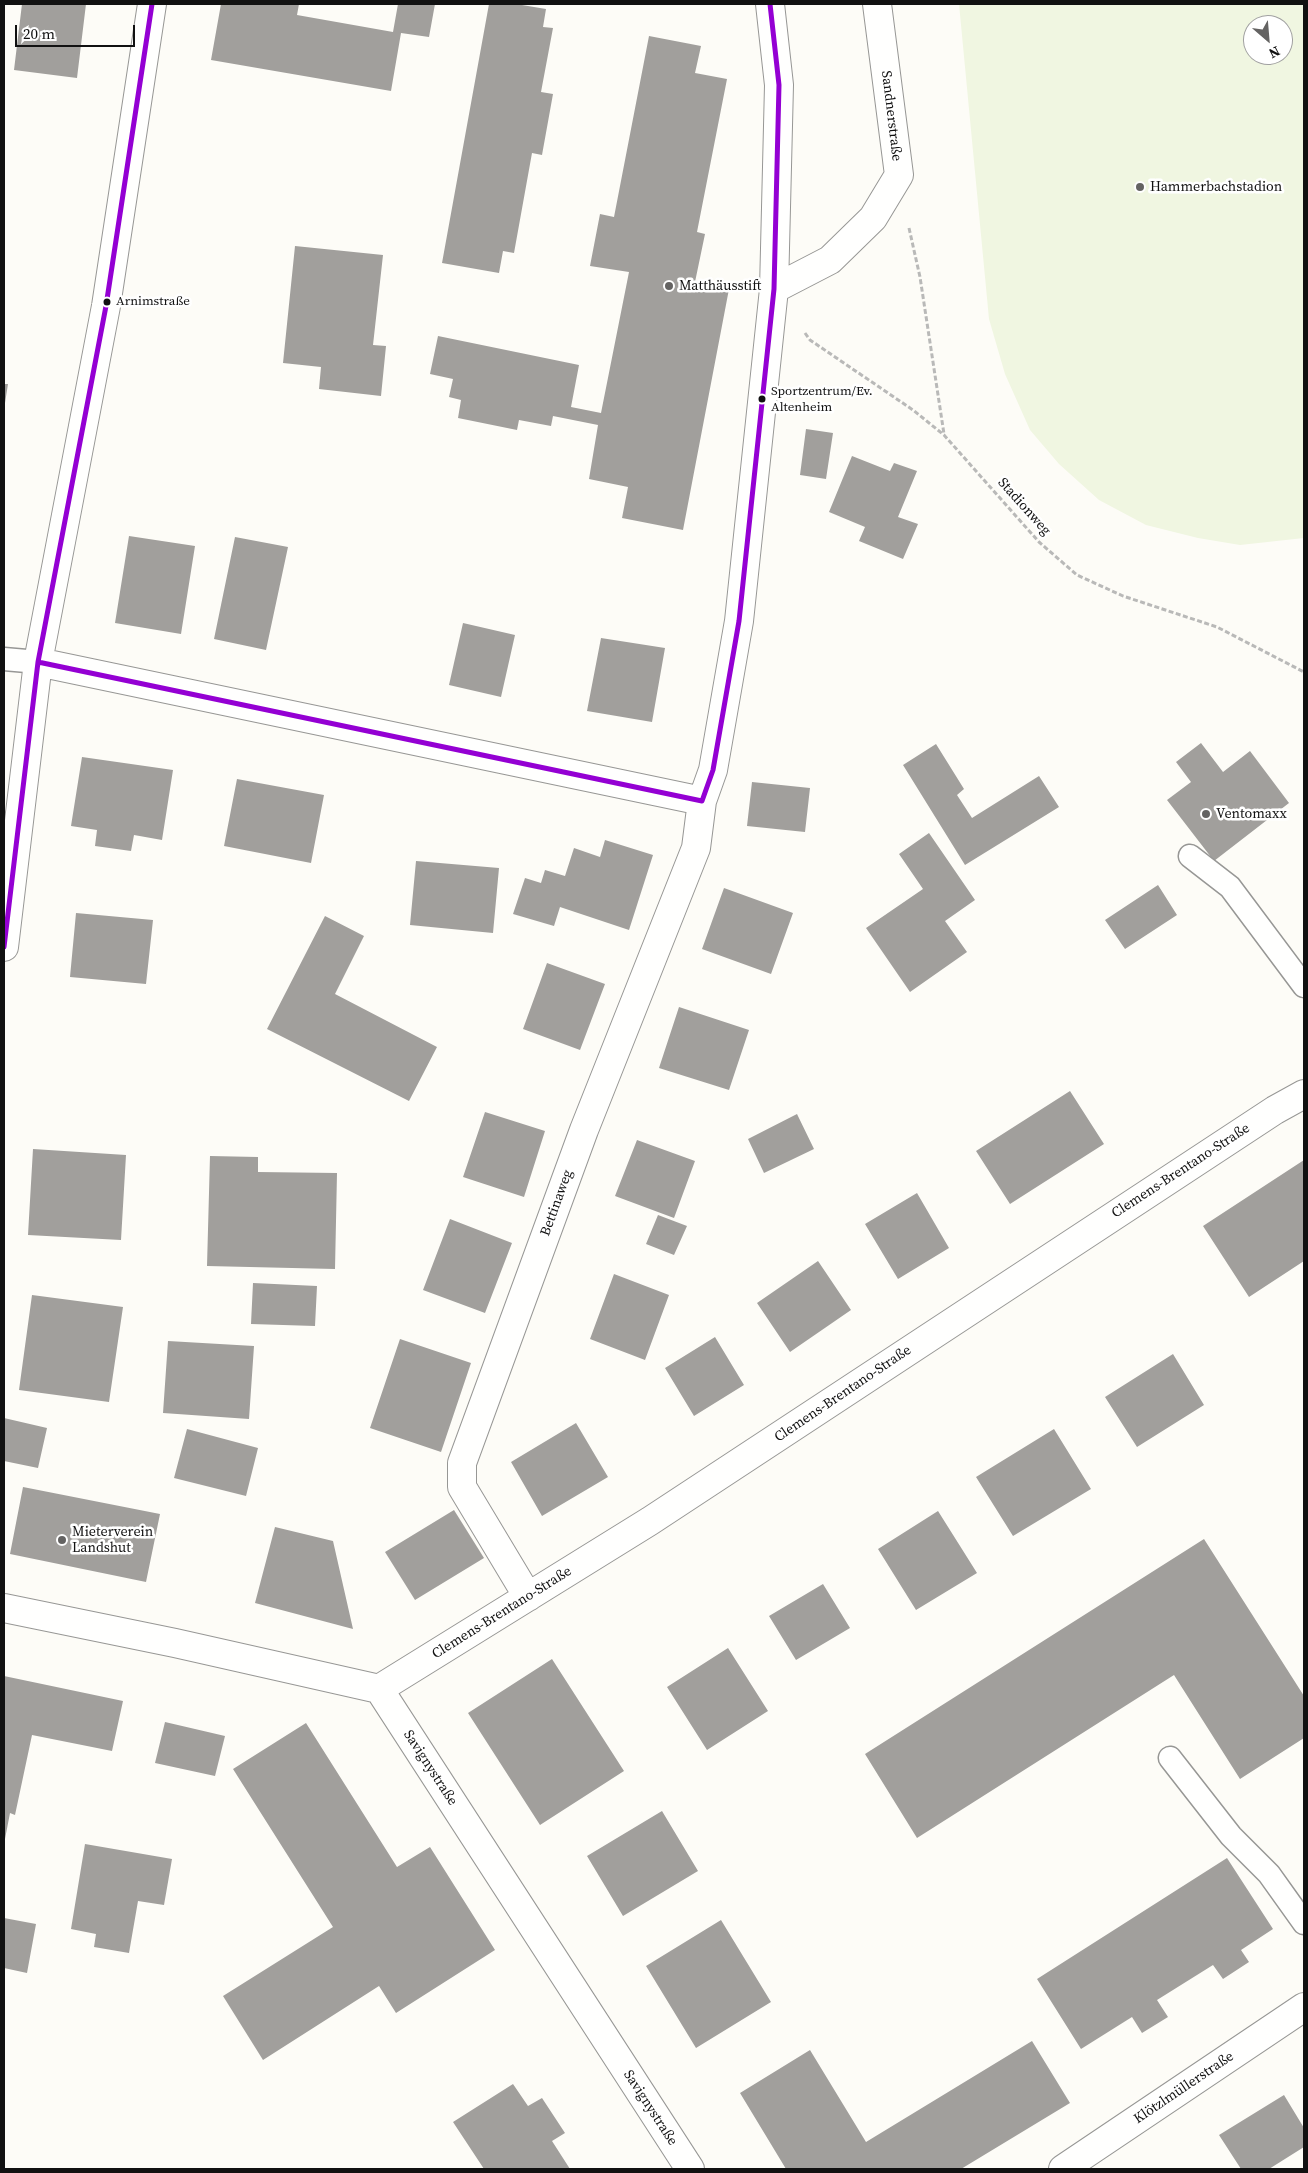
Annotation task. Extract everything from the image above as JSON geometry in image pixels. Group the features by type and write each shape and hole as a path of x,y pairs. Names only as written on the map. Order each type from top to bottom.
{"street":[{"path":"4,947 38,662 106,306 152,4"},
{"path":"38,662 702,801 713,770 739,621 774,289 779,85 770,4"},
{"name":"Sandnerstraße","path":"774,289 830,260 873,218 898,175 877,4"},
{"name":"Bettinaweg","path":"528,1597 462,1487 462,1463 584,1130 696,848 702,801"},
{"name":"Clemens-Brentano-Straße","path":"379,1689 722,1474 1275,1110 1304,1094"},
{"path":"4,1608 174,1643 379,1689"},
{"name":"Savignystraße","path":"379,1689 690,2169"},
{"name":"Klötzlmüllerstraße","path":"1063,2169 1304,2007"}],"lane":[{"path":"4,659 38,662"},
{"path":"1190,856 1230,886 1304,986"},
{"path":"1170,1758 1231,1836 1269,1874 1304,1924"}],"path":[{"path":"898,175 920,277 944,434"},
{"name":"Stadionweg","path":"774,289 810,340 913,410 944,434 1039,542 1077,575 1123,596 1217,627 1304,672"}],"green space":[{"name":"Hammerbachstadion","path":"959,4 1304,4 1304,538 1240,545 1198,538 1146,525 1099,500 1059,464 1030,430 1005,374 989,319"}],"building":[{"path":"22,4 86,4 77,78 14,70"},
{"path":"221,4 299,4 297,15 393,32 398,4 435,4 429,37 401,33 391,91 211,60"},
{"path":"489,4 516,4 546,9 543,27 553,28 541,92 553,94 542,155 532,153 514,253 503,251 499,273 442,263"},
{"name":"Matthäusstift","path":"649,36 701,46 695,73 727,79 697,232 705,234 695,282 729,289 683,530 622,518 628,487 589,479 598,425 553,416 551,426 519,420 517,430 458,418 461,400 449,397 453,379 430,374 438,336 579,365 571,407 601,413 629,272 590,266 600,214 614,217"},
{"path":"295,246 383,255 373,345 386,346 381,396 319,389 321,367 283,363"},
{"path":"4,384 8,384 5,403 4,403"},
{"path":"806,429 833,433 826,479 800,475"},
{"path":"852,456 890,471 894,463 917,471 898,517 918,524 903,559 859,541 865,527 829,512"},
{"path":"129,536 195,546 181,634 115,623"},
{"path":"235,537 288,547 266,650 214,639"},
{"path":"463,623 515,635 501,697 449,685"},
{"path":"601,638 665,648 652,722 587,711"},
{"path":"1201,743 1223,772 1250,751 1289,803 1214,861 1167,800 1191,782 1176,762"},
{"path":"936,744 964,789 957,795 972,818 1039,776 1059,807 965,865 903,765"},
{"path":"82,757 173,770 162,840 134,835 131,851 95,846 97,830 71,826"},
{"path":"237,779 324,795 311,863 224,846"},
{"path":"752,782 810,788 805,832 747,826"},
{"path":"929,833 975,900 945,921 967,952 910,992 866,928 923,889 899,854"},
{"path":"605,840 653,855 629,930 560,907 554,926 513,914 525,878 541,883 545,870 565,876 574,848 600,857"},
{"path":"416,861 499,868 493,933 410,925"},
{"path":"1158,885 1177,915 1125,949 1105,920"},
{"path":"724,888 793,913 771,974 702,949"},
{"path":"76,913 153,920 146,984 70,977"},
{"path":"325,916 364,936 335,994 437,1047 409,1101 267,1029"},
{"path":"547,963 605,984 580,1050 523,1029"},
{"path":"679,1007 749,1030 729,1090 659,1068"},
{"path":"1070,1091 1104,1144 1010,1204 976,1151"},
{"path":"485,1112 545,1131 524,1197 463,1177"},
{"path":"797,1114 814,1149 764,1173 748,1139"},
{"path":"637,1140 695,1161 674,1218 615,1196"},
{"path":"33,1149 126,1155 121,1240 28,1235"},
{"path":"210,1156 258,1157 258,1172 337,1173 335,1269 207,1266"},
{"path":"1304,1160 1304,1261 1249,1297 1203,1226"},
{"path":"917,1193 949,1248 898,1279 865,1224"},
{"path":"658,1215 687,1226 674,1255 646,1244"},
{"path":"450,1219 512,1243 485,1313 423,1290"},
{"path":"818,1261 851,1310 790,1352 757,1303"},
{"path":"614,1274 669,1295 645,1360 590,1339"},
{"path":"253,1283 317,1286 315,1326 251,1324"},
{"path":"32,1295 123,1307 109,1402 19,1390"},
{"path":"715,1337 744,1385 694,1416 665,1368"},
{"path":"400,1339 471,1363 441,1452 370,1428"},
{"path":"168,1341 254,1346 249,1419 163,1413"},
{"path":"1173,1354 1204,1405 1137,1447 1105,1397"},
{"path":"4,1418 47,1428 38,1468 4,1461"},
{"path":"576,1423 608,1477 542,1516 511,1462"},
{"path":"187,1429 258,1448 246,1496 174,1478"},
{"path":"1054,1429 1091,1489 1013,1536 976,1477"},
{"path":"23,1487 160,1514 146,1582 10,1554"},
{"path":"454,1510 484,1558 415,1600 385,1552"},
{"path":"938,1511 977,1573 916,1610 878,1549"},
{"path":"275,1527 333,1541 353,1629 255,1603"},
{"path":"1204,1539 1304,1696 1304,1738 1240,1779 1174,1675 917,1838 865,1754"},
{"path":"823,1584 850,1628 796,1660 769,1616"},
{"path":"728,1648 768,1711 707,1750 667,1687"},
{"path":"552,1659 624,1771 540,1825 468,1713"},
{"path":"4,1676 123,1701 112,1751 32,1735 15,1815 10,1813 5,1839"},
{"path":"165,1722 225,1736 215,1776 155,1763"},
{"path":"306,1723 397,1867 430,1847 495,1950 396,2013 379,1986 263,2060 223,1996 333,1927 233,1769"},
{"path":"662,1811 698,1871 623,1916 587,1856"},
{"path":"85,1844 172,1859 164,1905 138,1901 129,1953 94,1947 96,1934 71,1929"},
{"path":"1227,1858 1273,1929 1241,1950 1249,1962 1223,1979 1213,1965 1157,2000 1168,2017 1142,2033 1132,2017 1081,2049 1037,1979"},
{"path":"4,1918 36,1924 27,1973 4,1968"},
{"path":"721,1920 771,2002 696,2048 646,1966"},
{"path":"1032,2041 1070,2103 961,2169 786,2169 740,2093 810,2050 866,2142"},
{"path":"513,2084 528,2106 542,2098 565,2133 552,2141 570,2169 484,2169 453,2122"},
{"path":"1284,2095 1304,2128 1304,2147 1269,2169 1241,2169 1219,2135"}],"transit line":[{"path":"4,947 38,662 106,306 152,4"},
{"path":"38,662 702,801 713,770 739,621 774,289 779,85 770,4"}],"place":[{"name":"Hammerbachstadion","path":"1140,187"},
{"name":"Matthäusstift","path":"669,286"},
{"name":"Arnimstraße","path":"107,302"},
{"name":"Sportzentrum/Ev. Altenheim","path":"762,399"},
{"name":"Ventomaxx","path":"1206,814"},
{"name":"Mieterverein Landshut","path":"62,1540"}]}
